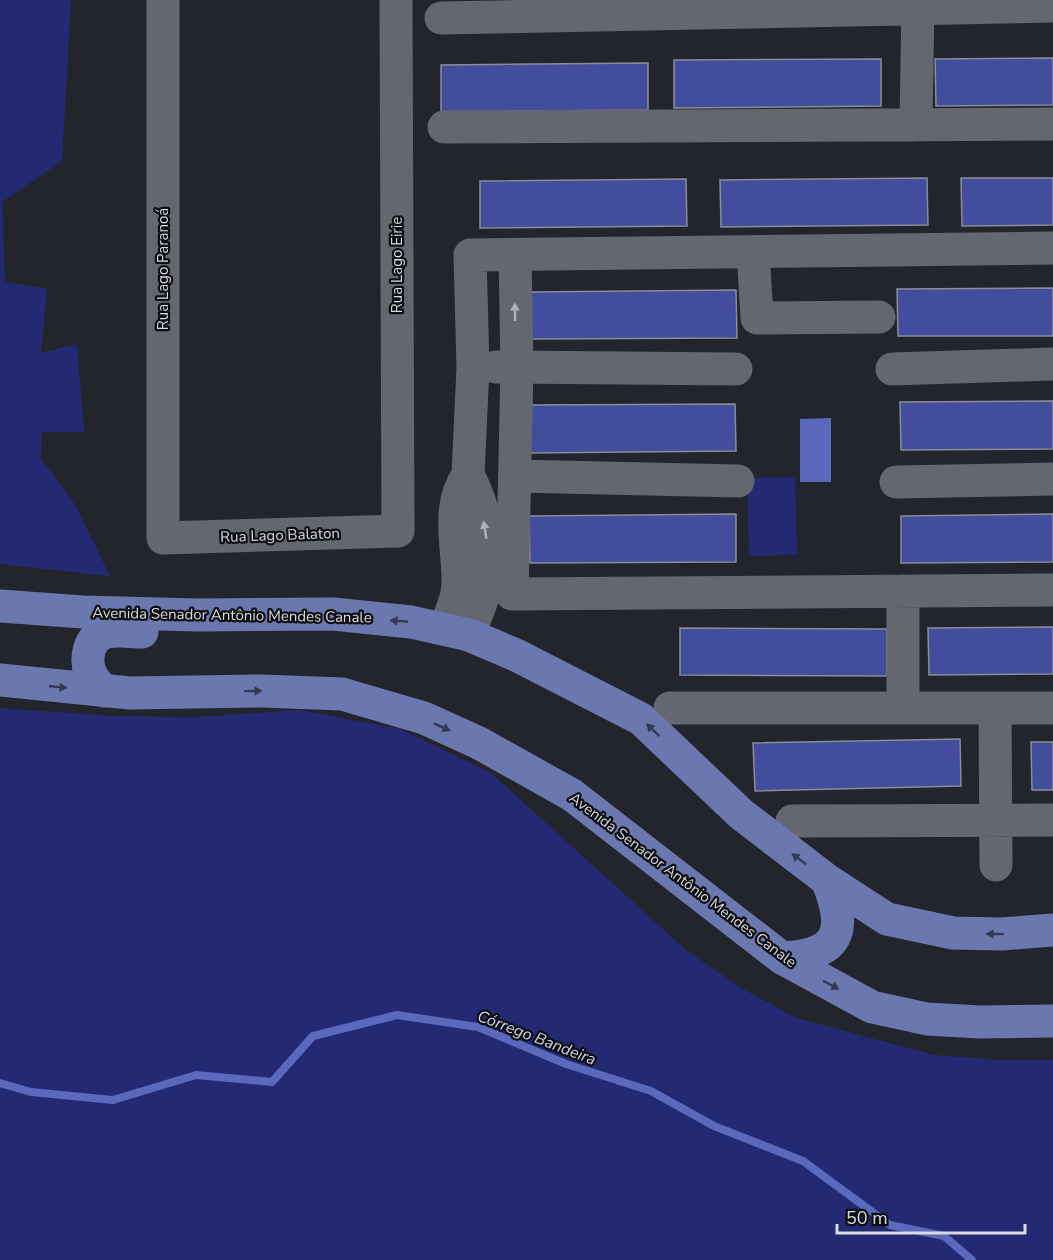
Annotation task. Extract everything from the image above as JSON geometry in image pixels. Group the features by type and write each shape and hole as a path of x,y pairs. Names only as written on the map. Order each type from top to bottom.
{"main road":[{"name":"Avenida Senador Antônio Mendes Canale","path":"0,606 83,612 197,615 333,614 411,622 457,632 518,656 641,719 741,814 827,880 887,919 953,933 1001,934 1053,930"},
{"path":"104,691 90,674 88,664 90,645 96,636 107,632 159,632 177,626 197,615"},
{"name":"Avenida Senador Antônio Mendes Canale","path":"0,680 130,693 262,691 342,694 424,718 479,743 572,795 782,958 872,1007 927,1019 1053,1022"},
{"path":"782,958 804,957 813,954 822,950 834,938 839,923 836,902 827,880"}],"street":[{"name":"Rua Lago Paranoá","path":"163,0 163,538"},
{"name":"Rua Lago Eirie","path":"396,0 398,531"},
{"path":"441,18 918,4 1053,6"},
{"path":"916,125 918,4"},
{"path":"444,127 1053,124"},
{"path":"457,632 486,588 488,558 481,508 476,490 468,475 473,367 470,255 1053,248"},
{"path":"753,252 757,318 879,317"},
{"path":"514,255 517,368 512,594 1053,590"},
{"path":"892,369 1053,364"},
{"path":"473,367 736,369"},
{"path":"515,476 738,481"},
{"path":"896,482 1053,479"},
{"name":"Rua Lago Balaton","path":"163,538 398,531"},
{"path":"903,591 903,708"},
{"path":"670,708 1053,708"},
{"path":"995,708 996,865"},
{"path":"792,821 1053,820"}],"shaded area":[{"path":"0,0 71,0 62,161 2,202 5,282 47,289 41,353 77,344 84,432 42,432 41,459 76,506 110,576 0,564"},
{"path":"795,477 797,555 749,556 747,478"},
{"path":"0,708 111,716 197,717 299,710 400,729 491,773 686,950 741,988 797,1018 934,1055 1001,1060 1053,1060 1053,1260 0,1260"}],"water":[{"path":"831,418 831,482 800,482 800,419"}],"building":[{"path":"1053,58 1053,105 936,106 935,59"},
{"path":"881,59 881,106 674,108 674,60"},
{"path":"648,63 648,110 441,112 441,65"},
{"path":"927,178 928,225 721,227 720,180"},
{"path":"961,178 1053,178 1053,225 962,226"},
{"path":"686,179 687,226 480,228 480,181"},
{"path":"1053,288 1053,336 898,336 897,289"},
{"path":"736,290 737,338 530,339 529,292"},
{"path":"1053,401 1053,449 901,450 900,402"},
{"path":"735,404 736,451 529,453 528,405"},
{"path":"736,514 736,562 530,563 529,516"},
{"path":"1053,514 1053,562 901,563 901,516"},
{"path":"1053,627 1053,674 929,675 928,628"},
{"path":"680,628 887,629 887,676 680,675"},
{"path":"960,739 961,786 755,791 753,743"},
{"path":"1031,742 1053,742 1053,790 1032,790"}],"waterway":[{"name":"Córrego Bandeira","path":"0,1083 31,1092 113,1100 196,1075 272,1082 313,1036 397,1015 478,1027 566,1064 651,1091 714,1126 803,1161 890,1225 944,1236 972,1260"}]}
